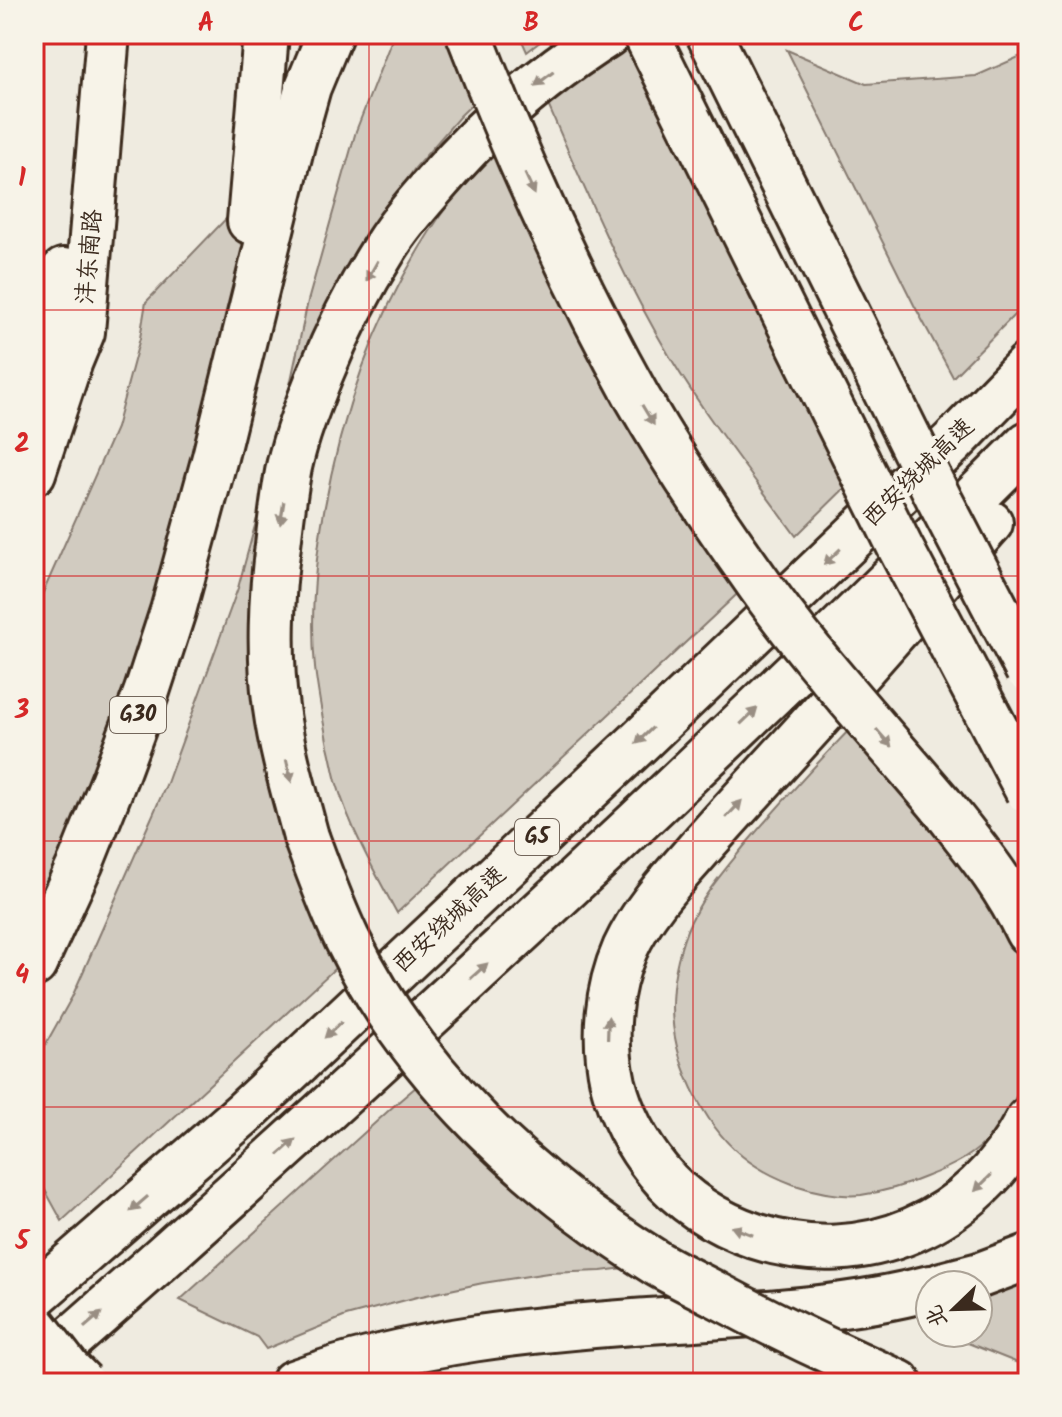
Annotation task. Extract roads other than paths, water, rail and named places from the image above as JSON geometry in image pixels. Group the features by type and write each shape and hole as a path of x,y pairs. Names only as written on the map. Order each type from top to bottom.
{"highway":[{"name":"沣东南路","path":"34,369 43,344 59,317 82,34"},
{"name":"沣东南路","path":"34,473 83,332 108,34"},
{"path":"215,457 241,304 266,34"},
{"name":"G30","path":"34,964 81,862 147,691 173,611 215,457 292,144 308,87 330,34"},
{"path":"469,34 521,163 559,246 631,386 672,454 749,571 793,630 993,870 1014,902 1028,932"},
{"path":"608,34 517,100 465,148 387,244 329,353 306,408 289,465 273,580 272,640 276,706 288,772 324,888 371,983 433,1073 481,1125 540,1179 598,1224 660,1265 803,1340 899,1383"},
{"path":"646,34 900,547 1028,791"},
{"path":"709,34 939,499 1028,670"},
{"name":"西安绕城高速","path":"34,1296 246,1111 954,441 1028,365"},
{"name":"G5","path":"34,1371 261,1170 573,885 910,562 1028,444"},
{"path":"1028,480 652,903 625,949 610,1001 607,1032 609,1064 616,1095 645,1155 668,1183 692,1204 721,1222 777,1243 834,1248 889,1238 922,1226 972,1193 993,1173 1028,1120"},
{"path":"994,1270 1028,1257"},
{"path":"293,1383 439,1343 504,1333 803,1311 914,1292"},
{"path":"34,1324 83,1383"}]}
